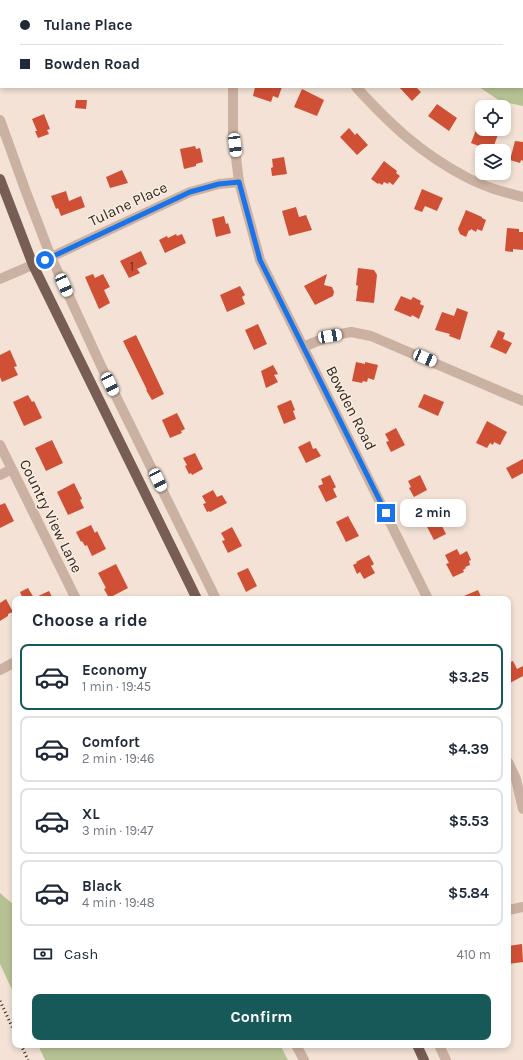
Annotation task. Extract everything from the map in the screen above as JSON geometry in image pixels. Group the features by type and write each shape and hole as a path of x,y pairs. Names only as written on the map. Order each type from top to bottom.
{"main road":[{"path":"0,179 33,265 196,596"},
{"path":"418,1048 424,1060"}],"street":[{"name":"Bowden Road","path":"233,88 234,133 239,182 260,260 427,596"},
{"path":"357,88 387,121 409,140 437,160 466,178 494,189 523,197"},
{"path":"0,120 51,257 103,370 215,596"},
{"name":"Tulane Place","path":"0,279 51,257 190,192 219,184 239,182"},
{"path":"303,346 330,336 351,332 372,336 523,401"},
{"name":"Country View Lane","path":"0,446 75,596"},
{"path":"0,475 12,469"},
{"path":"0,670 12,664"},
{"path":"511,768 516,779 523,809"},
{"path":"511,909 523,907"},
{"path":"298,1048 304,1060"},
{"path":"440,1048 446,1060"}],"green space":[{"path":"480,88 523,88 523,106 511,103 511,100 498,100"},
{"path":"0,893 12,903 12,990 0,964"},
{"path":"39,1048 282,1048 288,1060 45,1060"}],"building":[{"path":"255,88 282,88 278,98 273,96 271,102 253,96"},
{"path":"400,88 417,88 421,92 412,101"},
{"path":"302,89 324,100 317,116 294,107"},
{"path":"76,100 87,100 86,109 75,108"},
{"path":"437,104 457,118 449,131 428,116"},
{"path":"44,114 50,129 47,130 49,134 38,138 32,119"},
{"path":"349,128 355,135 357,133 368,145 357,155 340,137"},
{"path":"475,133 475,136 497,136 495,144 475,145 471,143"},
{"path":"515,141 523,142 523,161 521,160 520,163 511,160"},
{"path":"195,146 196,149 200,148 203,162 196,164 196,166 184,169 180,149"},
{"path":"284,157 287,174 272,176 272,159"},
{"path":"384,161 397,171 396,173 400,176 393,185 389,182 388,184 384,182 382,185 379,183 378,184 371,179"},
{"path":"122,170 128,183 110,188 106,177"},
{"path":"422,189 443,198 437,211 425,206 422,212 414,209"},
{"path":"66,191 69,201 81,196 85,207 61,216 58,208 56,209 51,196"},
{"path":"296,207 299,217 306,215 312,230 289,236 282,211"},
{"path":"466,210 486,220 482,231 477,229 476,232 471,229 466,237 460,234 458,229"},
{"path":"224,216 231,233 216,237 212,219"},
{"path":"507,228 519,229 519,232 523,232 523,250 513,249 513,252 505,251"},
{"path":"176,234 177,236 182,234 186,243 165,253 159,240"},
{"path":"141,251 147,264 137,269 140,273 129,278 120,261"},
{"path":"358,268 374,270 377,275 374,303 356,301"},
{"path":"93,274 95,278 103,274 110,287 104,290 110,303 99,309 85,277"},
{"path":"327,274 324,285 332,287 334,292 333,296 315,305 304,286"},
{"path":"240,286 245,295 242,297 245,304 227,312 220,295"},
{"path":"401,296 411,300 413,297 421,301 420,304 424,306 419,319 412,315 411,317 394,310"},
{"path":"457,308 468,312 460,340 449,336 450,334 435,330 442,312 454,316"},
{"path":"258,324 267,344 254,350 245,330"},
{"path":"498,330 505,333 503,339 512,343 506,354 490,347"},
{"path":"136,335 164,394 152,400 123,341"},
{"path":"10,350 17,366 14,367 18,375 2,382 0,377 0,355"},
{"path":"356,362 365,364 365,362 378,365 374,380 368,378 367,382 363,381 362,383 352,381"},
{"path":"273,365 278,374 274,375 278,382 266,388 261,371"},
{"path":"424,394 444,402 438,416 418,407"},
{"path":"28,395 32,402 34,401 42,418 24,426 13,402"},
{"path":"291,400 295,410 293,411 296,419 284,424 277,406"},
{"path":"177,413 185,429 181,431 182,433 170,438 162,420"},
{"path":"487,421 507,432 500,445 494,442 493,445 490,443 487,448 476,443"},
{"path":"396,428 405,445 391,452 386,442 389,441 385,434"},
{"path":"52,440 63,463 46,471 35,448"},
{"path":"310,441 313,449 316,448 321,456 306,463 298,447"},
{"path":"195,453 203,469 192,475 191,473 189,474 185,466 187,465 183,458"},
{"path":"523,459 523,473 512,479 506,468"},
{"path":"330,475 336,487 333,489 337,497 326,502 318,486 323,484 321,479"},
{"path":"420,475 427,490 414,497 409,488 411,487 408,481"},
{"path":"74,483 82,499 80,500 84,508 68,515 57,492"},
{"path":"213,490 217,497 222,495 227,503 210,512 207,512 203,504 206,503 202,496"},
{"path":"5,503 14,521 0,528 0,505"},
{"path":"442,510 448,523 442,526 446,534 434,540 425,523 426,522 423,515 431,511 433,515"},
{"path":"348,516 359,536 346,542 336,522"},
{"path":"91,525 95,533 97,531 106,549 92,556 87,545 85,546 82,541 81,542 76,532"},
{"path":"232,527 242,546 228,553 222,541 225,540 221,533"},
{"path":"457,549 460,555 467,551 471,560 469,561 470,565 465,567 466,568 463,570 464,572 453,577 446,564 449,563 445,555"},
{"path":"369,555 374,564 371,566 375,573 364,579 360,572 357,574 353,565"},
{"path":"116,564 128,588 113,596 108,596 104,589 106,588 98,573"},
{"path":"248,568 257,586 246,592 237,573"},
{"path":"28,588 33,596 22,596 20,592"},
{"path":"478,590 481,596 464,596"},
{"path":"49,591 52,596 38,596"},
{"path":"6,599 12,612 0,621 0,603"},
{"path":"513,661 517,669 523,666 523,676 511,682 511,662"},
{"path":"522,944 523,962 511,964 511,946"}],"railway":[{"path":"0,1001 12,1027"},
{"path":"22,1048 28,1060"}],"route":[{"path":"45,260 190,192 219,184 239,182 260,260 386,513"}]}
